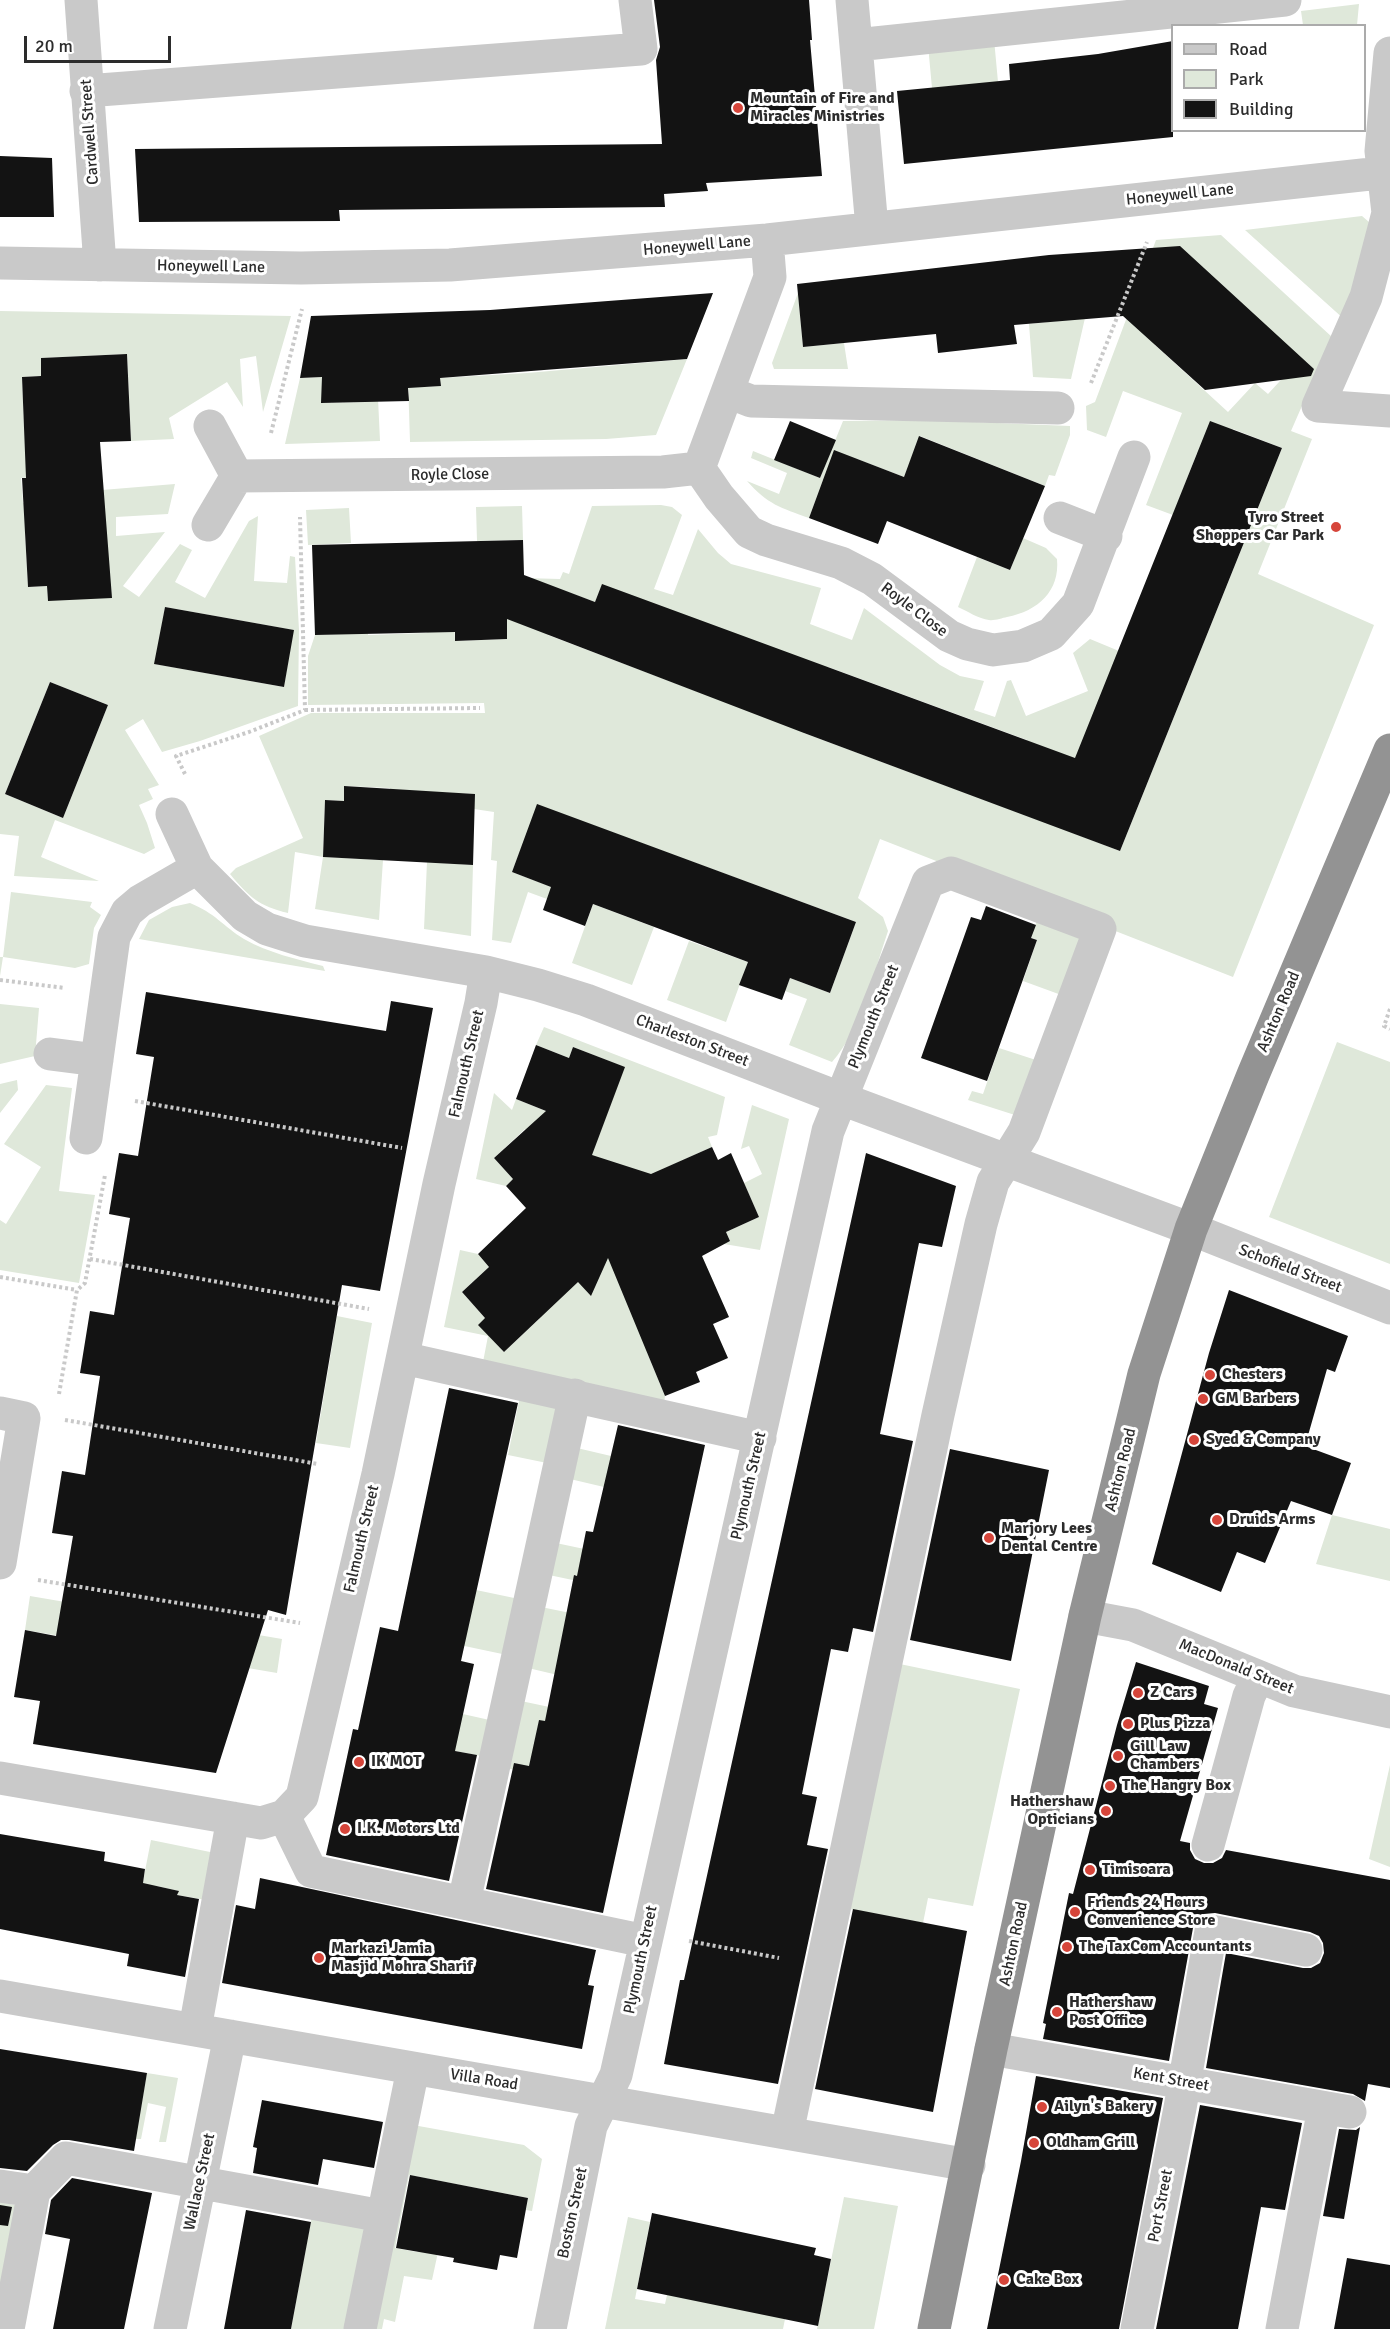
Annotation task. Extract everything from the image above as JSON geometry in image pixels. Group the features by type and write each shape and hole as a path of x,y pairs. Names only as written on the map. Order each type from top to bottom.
{"highway":[{"name":"Ashton Road","path":"934,2329 991,2049 1085,1616 1144,1374 1191,1229 1257,1064 1390,750"}],"street":[{"name":"Cardwell Street","path":"81,0 100,265"},
{"path":"87,91 641,49 635,0"},
{"path":"852,0 872,228"},
{"path":"856,45 1285,0"},
{"path":"1390,53 1381,151 1387,173 1388,213 1366,297 1318,406 1390,411"},
{"name":"Honeywell Lane","path":"0,263 301,268 450,265 767,240 1387,173"},
{"path":"699,468 770,278 767,240"},
{"path":"728,392 751,401 1058,408"},
{"path":"208,525 237,476 210,426"},
{"name":"Royle Close","path":"237,476 663,472 699,468 719,497 749,532 841,563 868,576 949,636 987,650 1012,648 1051,634 1078,604 1134,458"},
{"path":"1060,518 1106,536"},
{"name":"Charleston Street","path":"172,814 197,868 245,916 267,929 305,941 486,972 586,1000 842,1099 1191,1229"},
{"path":"86,1138 114,937 127,912 141,901 197,868"},
{"name":"Plymouth Street","path":"604,2100 616,2075 828,1131 928,882 951,873 1100,929 1024,1132 1006,1160"},
{"name":"Falmouth Street","path":"284,1816 302,1797 403,1358 486,972"},
{"path":"50,1054 97,1060"},
{"path":"787,2133 935,1426 993,1182 1006,1160"},
{"name":"Schofield Street","path":"1191,1229 1390,1308"},
{"path":"403,1358 760,1438"},
{"path":"464,1902 575,1395"},
{"path":"0,1563 12,1416"},
{"name":"MacDonald Street","path":"1085,1616 1132,1625 1294,1690 1390,1712"},
{"path":"1208,1845 1249,1696 1258,1677"},
{"path":"0,1778 261,1823 284,1816 311,1871 645,1941"},
{"path":"195,2029 233,1818"},
{"name":"Port Street","path":"1137,2329 1185,2082 1211,1931 1306,1950"},
{"name":"Villa Road","path":"0,1996 969,2165"},
{"name":"Wallace Street","path":"170,2329 230,2036"},
{"name":"Kent Street","path":"991,2049 1337,2110 1282,2329"},
{"path":"360,2329 413,2069"},
{"name":"Boston Street","path":"550,2329 591,2126 604,2100"},
{"path":"8,2329 34,2191 66,2158 382,2216"},
{"path":"0,2186 34,2191"}],"path":[{"path":"1090,387 1148,239"},
{"path":"273,442 271,434 302,312 302,304"},
{"path":"300,514 305,710"},
{"path":"189,783 176,756 249,732 305,710 480,708"},
{"path":"0,980 70,988"},
{"path":"1390,1009 1384,1026 1390,1029"},
{"path":"127,1100 405,1149"},
{"path":"59,1395 77,1290 85,1283 107,1165"},
{"path":"90,1259 341,1304"},
{"path":"0,1277 77,1290"},
{"path":"62,1420 318,1464"},
{"path":"34,1579 290,1622"},
{"path":"680,1940 821,1966"}],"green space":[{"path":"1359,4 1357,24 1303,24 1301,11"},
{"path":"994,39 998,82 932,88 928,45"},
{"path":"1362,216 1369,222 1345,320 1245,230"},
{"path":"1221,235 1332,337 1291,431 1312,439 1258,574 1374,625 1233,977 880,839 858,898 883,917 888,931 859,1017 842,1049 832,1062 789,1045 807,999 785,991 790,978 830,993 856,922 538,805 512,872 552,887 547,899 528,892 511,943 492,940 497,861 491,860 494,812 474,809 474,794 433,792 390,806 390,788 345,786 344,801 325,800 323,857 295,852 288,913 255,900 230,874 236,868 303,838 259,736 311,713 485,713 484,703 308,705 308,656 315,635 343,634 367,613 368,635 426,633 454,616 455,641 507,639 507,613 524,578 560,579 563,572 569,574 592,506 661,505 672,507 682,515 654,589 673,595 698,529 718,553 731,564 821,588 810,624 852,640 864,608 940,665 960,676 984,681 974,710 995,717 1007,681 1011,680 1026,716 1088,691 1073,653 1090,639 1119,651 1052,825 1120,851 1282,448 1233,429 1219,462 1197,453 1173,515 1146,505 1182,413 1123,391 1106,437 1087,430 1086,406 1095,402 1156,240","holes":["1182,313 1301,358 1268,394 1255,383 1228,412 1155,345","602,585 701,693 548,635 565,591 595,602","828,667 1027,740 1020,762 1044,822 804,733"]},
{"path":"798,293 803,347 844,343 848,369 774,369 772,363"},
{"path":"0,311 291,316 263,412 256,356 240,359 243,407 227,382 169,418 174,439 131,441 127,354 41,358 41,376 22,377 24,426 57,476 21,478 23,503 39,502 41,532 25,533 28,587 47,586 48,601 102,490 175,484 168,514 116,517 116,536 165,532 123,586 139,597 180,544 192,550 175,582 205,598 249,521 258,516 254,581 287,583 290,556 295,557 299,630 298,706 162,752 143,719 125,730 159,785 148,789 153,799 139,805 155,848 144,854 55,820 41,857 99,881 14,876 19,836 0,834","holes":["165,607 293,630 284,687 155,664","50,682 108,705 63,818 5,794"]},
{"path":"1085,318 1071,379 1033,377 1029,324"},
{"path":"687,359 656,435 606,439 410,442 408,379 423,387 440,386 440,378"},
{"path":"322,377 322,403 367,402 377,377 380,441 285,444 300,378"},
{"path":"925,420 1070,426 1070,435 1055,476 1049,475 1045,486 920,436 904,477 857,459 823,480 809,518 775,504 761,495 747,481 779,494 787,473 751,458 753,451 820,478 843,421"},
{"path":"522,506 523,540 477,541 476,507"},
{"path":"349,508 351,543 308,545 306,510"},
{"path":"1023,538 1046,548 1057,559 1055,581 1045,598 1028,610 993,620 981,618 958,607 977,557 1010,570"},
{"path":"323,857 383,860 379,920 315,909"},
{"path":"427,862 473,865 471,936 424,929"},
{"path":"11,892 92,902 90,907 101,915 94,928 89,964 75,968 3,957"},
{"path":"190,903 213,915 253,944 323,966 325,971 139,939 149,920 172,907"},
{"path":"593,904 654,927 632,985 572,963"},
{"path":"1040,913 1089,931 1064,996 1023,981 1037,940 981,920 1033,931"},
{"path":"689,941 748,962 726,1022 667,1000"},
{"path":"0,957 3,957 0,976"},
{"path":"0,1004 39,1008 35,1056 0,1064"},
{"path":"544,1027 725,1097 717,1135 708,1137 712,1147 663,1169 714,1283 647,1352 665,1396 664,1404 483,1362 488,1336 444,1327 460,1250 478,1254 489,1267 462,1292 485,1318 479,1325 504,1352 539,1319 527,1305 571,1179 525,1129 494,1158 513,1179 506,1186 476,1179 494,1093 512,1110 516,1099 600,1133 624,1067 573,1047 569,1058 536,1045"},
{"path":"1337,1042 1390,1062 1390,1264 1269,1217"},
{"path":"999,1048 1039,1061 1018,1116 968,1100 972,1091 983,1094"},
{"path":"17,1080 18,1090 0,1113 0,1084"},
{"path":"46,1085 72,1088 59,1191 95,1195 79,1283 0,1270 0,1220 6,1224 41,1167 4,1144"},
{"path":"752,1105 789,1119 760,1250 724,1244 730,1241 726,1232 759,1217 744,1183 762,1174 749,1146 741,1149"},
{"path":"337,1316 372,1323 350,1448 316,1443"},
{"path":"520,1396 560,1405 547,1463 508,1455"},
{"path":"577,1448 628,1460 621,1491 570,1479"},
{"path":"1332,1515 1390,1529 1390,1581 1316,1564"},
{"path":"556,1543 608,1554 601,1586 549,1575"},
{"path":"476,1590 519,1599 507,1655 455,1644"},
{"path":"30,1596 282,1639 277,1673 25,1630"},
{"path":"541,1607 595,1618 562,1676 528,1668"},
{"path":"895,1663 1020,1689 973,1906 928,1898 923,1923 844,1908"},
{"path":"521,1701 573,1712 570,1727 539,1721 535,1741 559,1779 506,1768"},
{"path":"436,1708 494,1721 486,1757 450,1750"},
{"path":"1390,1765 1390,1867 1369,1859"},
{"path":"151,1840 220,1854 212,1901 177,1895 178,1891 157,1886 139,1902"},
{"path":"147,2073 178,2078 166,2142 159,2142 166,2107 148,2103 141,2139 135,2139"},
{"path":"413,2125 524,2145 542,2159 532,2211 526,2210 528,2198 409,2175 395,2248 417,2252 440,2243 432,2280 404,2276 395,2322 384,2319 382,2329 372,2329"},
{"path":"844,2197 898,2206 874,2329 817,2329"},
{"path":"0,2202 20,2206 0,2309"},
{"path":"312,2215 366,2225 347,2329 291,2329"},
{"path":"628,2217 650,2222 635,2299 665,2304 669,2286 785,2319 783,2329 605,2329"}],"building":[{"path":"654,0 809,0 812,40 810,40 822,176 706,183 708,191 664,194 665,207 339,210 340,221 139,222 135,149 662,144 656,60 660,47"},
{"path":"1171,41 1171,132 1173,132 1173,137 904,164 897,91 1010,80 1009,64 1098,54"},
{"path":"0,156 52,158 54,217 0,217"},
{"path":"1180,246 1314,369 1311,376 1205,390 1123,316 1014,325 1017,344 938,353 936,334 803,347 797,284 1049,255"},
{"path":"713,293 687,359 440,378 441,386 408,388 409,401 321,403 322,377 300,378 311,316 490,310"},
{"path":"127,354 131,441 100,442 112,598 48,601 47,586 28,587 22,478 26,478 22,377 41,376 41,358"},
{"path":"790,421 836,440 820,478 774,460"},
{"path":"1210,421 1282,448 1120,851 507,619 507,639 455,641 455,632 315,635 312,545 523,540 524,575 595,602 602,584 1075,758"},
{"path":"919,436 1045,486 1010,570 887,521 878,544 809,518 834,450 904,477"},
{"path":"165,607 294,630 284,687 154,664"},
{"path":"50,682 108,705 63,818 5,794"},
{"path":"344,786 475,794 473,865 323,857 325,800 344,801"},
{"path":"537,804 856,922 830,993 790,978 782,1000 739,985 748,962 593,904 585,926 543,910 551,887 512,872"},
{"path":"986,906 1036,925 1031,938 1037,940 987,1081 921,1058 971,917 981,920"},
{"path":"146,992 386,1031 391,1001 433,1008 380,1291 342,1285 286,1615 268,1610 216,1773 33,1744 40,1701 14,1697 25,1630 56,1636 73,1536 52,1533 62,1471 85,1475 100,1376 80,1373 90,1311 114,1315 130,1218 109,1214 119,1153 138,1156 154,1057 136,1054"},
{"path":"536,1045 569,1058 573,1047 625,1067 592,1155 651,1174 712,1147 718,1160 731,1153 759,1217 726,1232 730,1241 702,1256 729,1317 713,1324 728,1358 696,1372 700,1382 665,1396 608,1258 591,1296 578,1282 504,1352 478,1325 485,1318 462,1292 489,1267 478,1254 526,1208 506,1186 513,1179 494,1158 546,1111 516,1099"},
{"path":"866,1153 956,1186 942,1247 919,1243 880,1434 913,1441 873,1632 853,1628 848,1652 831,1649 802,1794 817,1797 807,1845 828,1849 778,2084 664,2064 680,1980 684,1980"},
{"path":"1229,1290 1348,1336 1335,1372 1327,1369 1305,1446 1351,1463 1332,1515 1291,1501 1265,1563 1237,1552 1221,1592 1152,1564 1209,1353"},
{"path":"449,1388 518,1403 461,1661 474,1664 455,1751 477,1755 449,1881 326,1855 353,1729 358,1730 380,1627 398,1631"},
{"path":"618,1425 705,1445 603,1913 486,1889 514,1763 529,1766 539,1720 545,1721 574,1575 577,1576 586,1531 593,1532"},
{"name":"Marjory Lees Dental Centre","path":"950,1449 1049,1470 1011,1661 910,1640"},
{"path":"1136,1662 1209,1686 1204,1704 1218,1708 1180,1841 1190,1843 1190,1850 1195,1859 1204,1863 1213,1863 1222,1858 1226,1850 1390,1880 1390,2088 1368,2084 1365,2101 1353,2094 1206,2068 1226,1953 1311,1968 1320,1963 1324,1953 1323,1943 1319,1936 1310,1932 1215,1913 1204,1914 1196,1919 1193,1928 1169,2061 1043,2039 1046,2024 1043,2023 1069,1893 1073,1894 1117,1725"},
{"path":"0,1834 105,1852 104,1861 145,1869 143,1883 179,1891 177,1895 199,1899 185,1977 127,1966 129,1954 0,1929"},
{"path":"260,1878 596,1950 588,1985 594,1986 582,2049 222,1983 236,1905 255,1909"},
{"path":"853,1909 967,1931 933,2112 815,2089"},
{"path":"0,2049 147,2073 134,2151 61,2140 27,2171 0,2168"},
{"path":"1036,2076 1163,2098 1119,2329 987,2329"},
{"path":"262,2100 383,2122 374,2168 323,2159 318,2185 253,2173 257,2148 253,2147"},
{"path":"1200,2105 1302,2123 1285,2210 1261,2207 1238,2329 1156,2329"},
{"path":"1360,2127 1344,2219 1323,2216 1339,2129 1356,2130"},
{"path":"410,2175 528,2198 517,2258 500,2255 497,2270 453,2262 454,2258 396,2248"},
{"path":"72,2178 152,2193 124,2329 53,2329 70,2239 45,2234 51,2200"},
{"path":"0,2205 12,2207 8,2226 0,2225"},
{"path":"246,2210 311,2222 291,2329 224,2329"},
{"path":"652,2213 816,2248 814,2255 831,2259 818,2326 637,2289"},
{"path":"1347,2258 1390,2265 1390,2329 1334,2329"}],"place":[{"name":"Mountain of Fire and Miracles Ministries","path":"738,108"},
{"name":"Tyro Street Shoppers Car Park","path":"1336,527"},
{"name":"Chesters","path":"1210,1375"},
{"name":"GM Barbers","path":"1203,1399"},
{"name":"Syed & Company","path":"1194,1440"},
{"name":"Druids Arms","path":"1217,1520"},
{"name":"Marjory Lees Dental Centre","path":"989,1538"},
{"name":"Z Cars","path":"1138,1693"},
{"name":"Plus Pizza","path":"1128,1724"},
{"name":"Gill Law Chambers","path":"1118,1756"},
{"name":"IK MOT","path":"359,1762"},
{"name":"The Hangry Box","path":"1110,1786"},
{"name":"Hathershaw Opticians","path":"1106,1811"},
{"name":"I.K. Motors Ltd","path":"345,1829"},
{"name":"Timisoara","path":"1090,1870"},
{"name":"Friends 24 Hours Convenience Store","path":"1075,1912"},
{"name":"The TaxCom Accountants","path":"1067,1947"},
{"name":"Markazi Jamia Masjid Mohra Sharif","path":"319,1958"},
{"name":"Hathershaw Post Office","path":"1057,2012"},
{"name":"Ailyn's Bakery","path":"1042,2107"},
{"name":"Oldham Grill","path":"1034,2143"},
{"name":"Cake Box","path":"1004,2280"}]}
